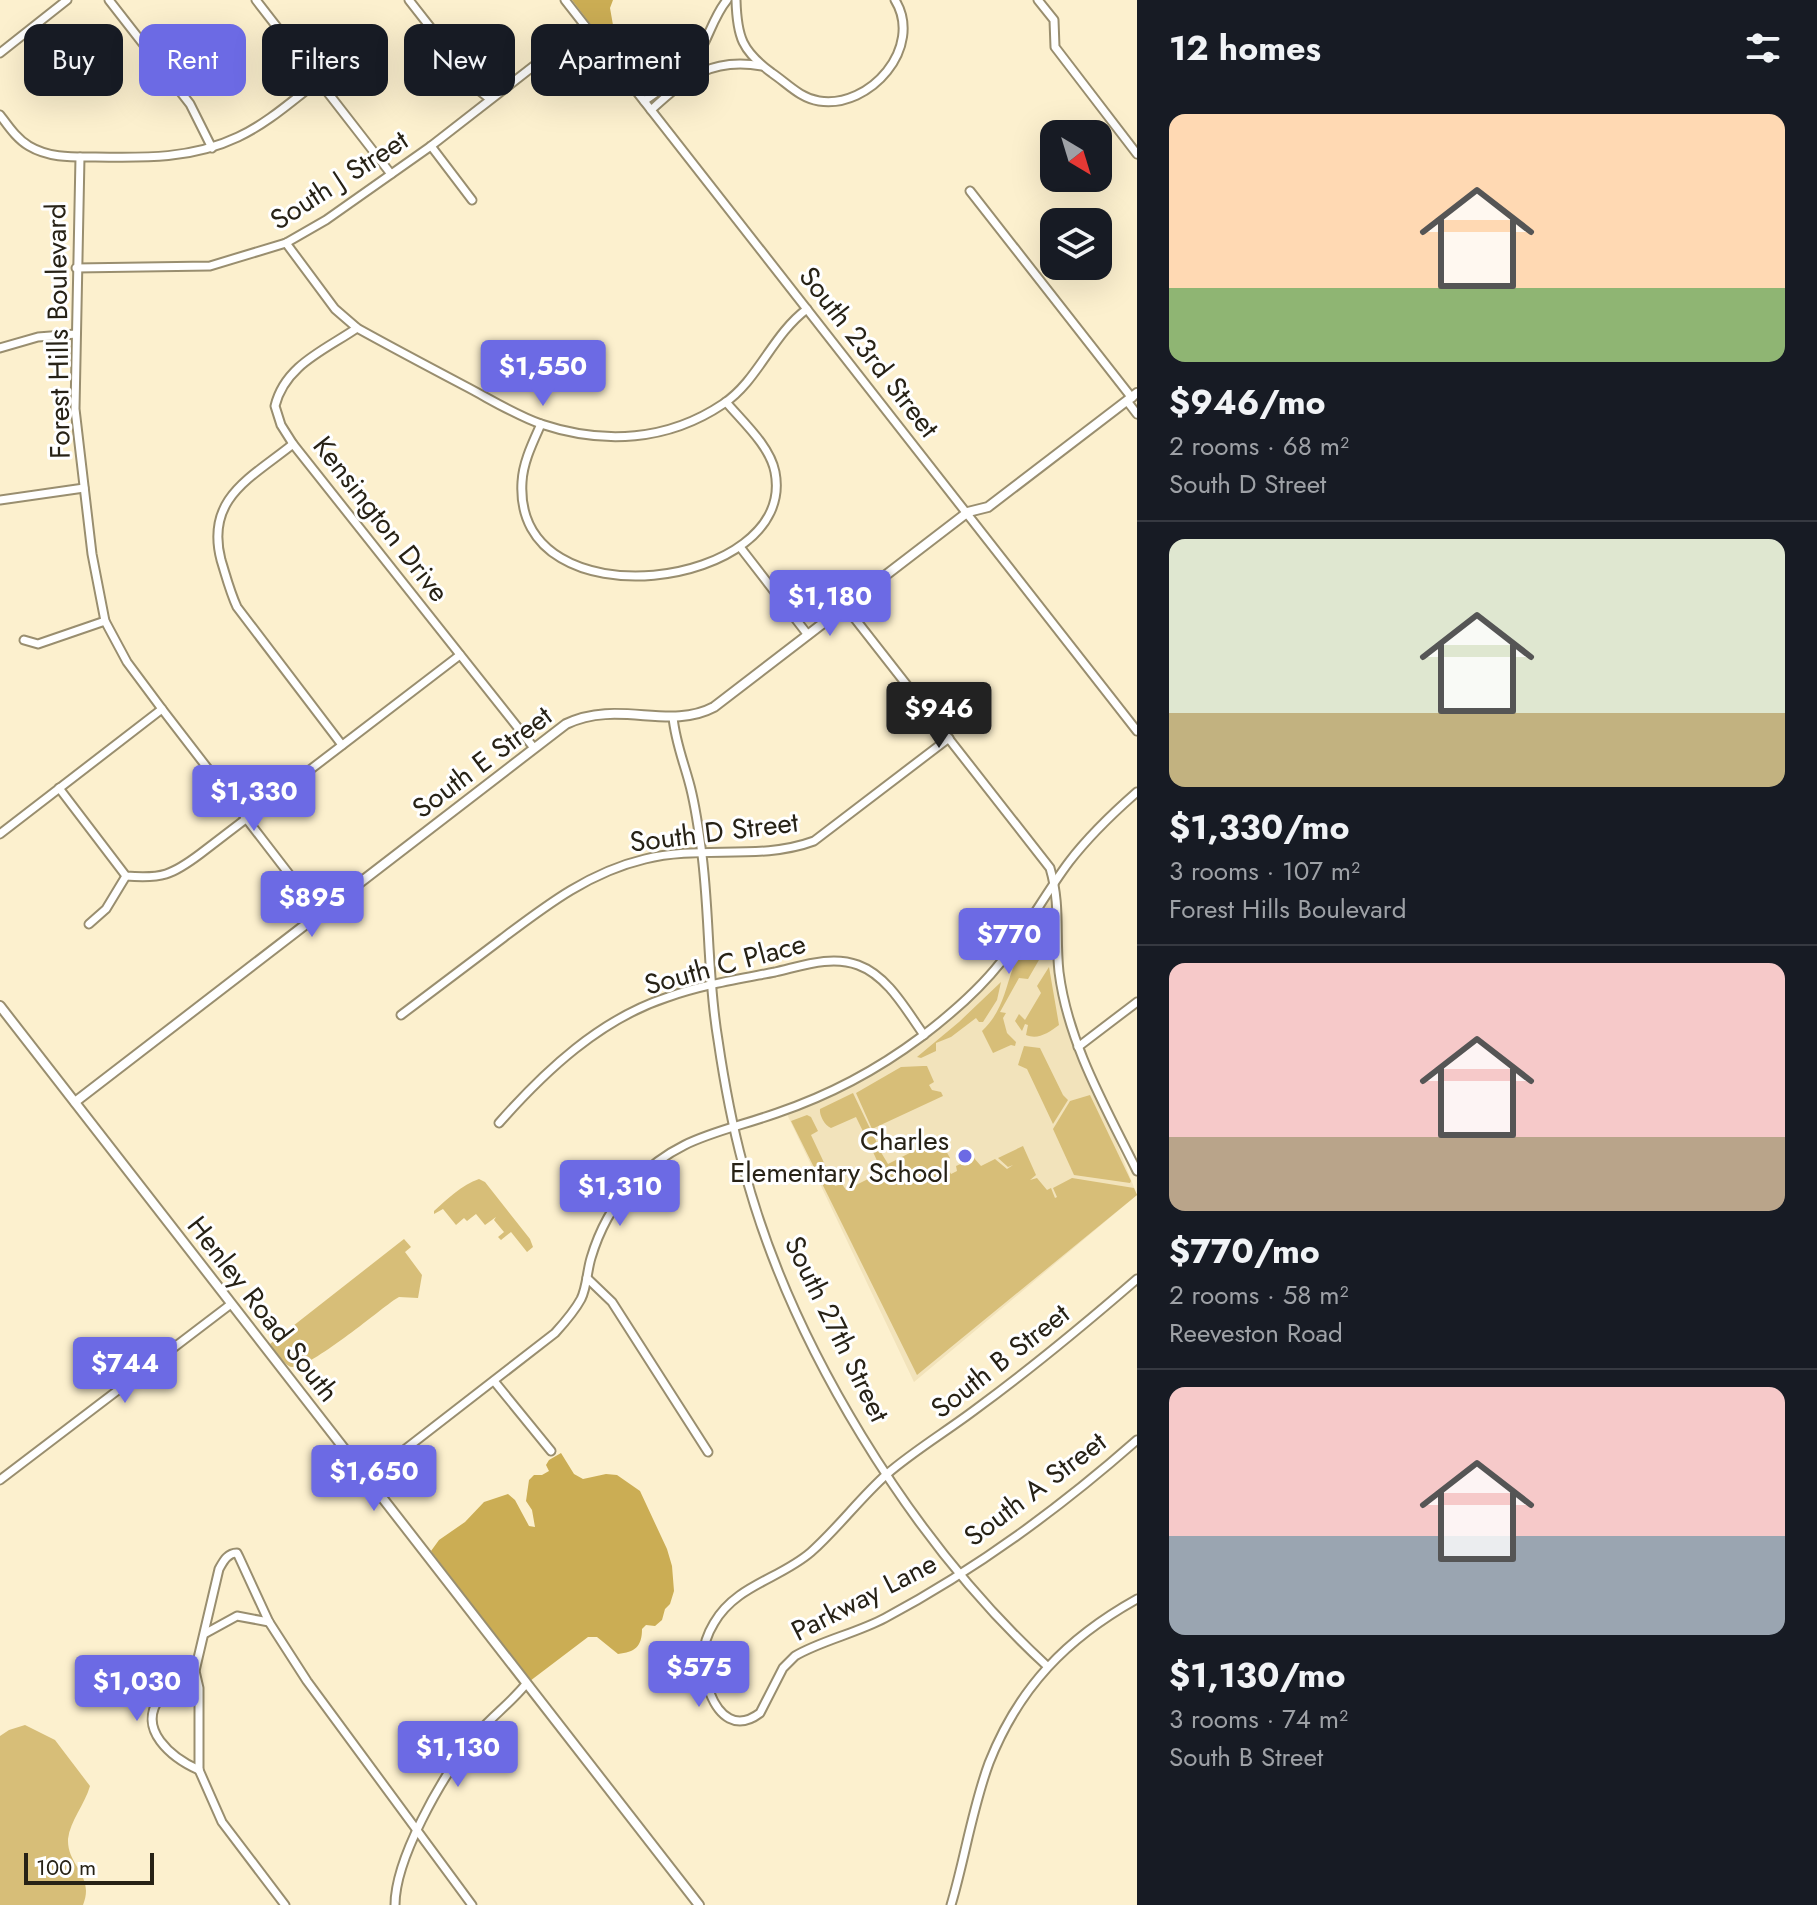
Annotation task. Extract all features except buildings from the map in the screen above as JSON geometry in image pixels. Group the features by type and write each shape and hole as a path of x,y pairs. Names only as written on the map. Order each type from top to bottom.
{"street":[{"path":"0,53 67,0"},
{"path":"109,0 190,104 212,148"},
{"path":"256,0 274,24"},
{"path":"409,0 481,92 490,99"},
{"name":"South 23rd Street","path":"565,0 583,24"},
{"path":"644,101 674,80 698,54 713,20 727,0"},
{"path":"736,0 743,45 762,66 810,99 834,102 855,96 883,76 898,55 903,27 895,0"},
{"path":"1038,0 1054,20 1055,47 1137,154"},
{"path":"651,110 700,72 713,66 744,63 762,66"},
{"name":"South J Street","path":"76,268 210,266 286,243 326,220 431,146 531,67"},
{"path":"0,115 26,145 49,154 159,158 212,148 258,126 298,96"},
{"path":"330,96 391,174"},
{"name":"South 23rd Street","path":"640,96 1137,731"},
{"path":"431,146 472,200"},
{"name":"Forest Hills Boulevard","path":"80,157 75,409 92,554 105,621 127,662 319,913"},
{"path":"970,191 1134,397 1137,414"},
{"path":"286,243 335,309 357,328 541,424 590,436 641,437 674,429 726,402 752,375 787,325 807,309"},
{"name":"Kensington Drive","path":"357,328 300,364 282,384 275,406 281,425 534,748"},
{"path":"0,348 38,337 76,334"},
{"name":"South E Street","path":"75,1102 566,724 593,715 693,716 714,707 968,512 988,507 1134,397"},
{"path":"541,424 523,471 523,503 533,530 542,543 568,564 599,573 647,575 700,566 740,547 762,528 771,513 776,498 776,474 765,450 726,402"},
{"path":"293,444 230,496 218,521 217,539 229,590 237,607 342,745"},
{"path":"0,500 84,488"},
{"path":"740,547 808,635"},
{"path":"845,606 1050,868 1059,911 1059,971 1070,1024 1137,1171"},
{"path":"24,640 38,644 105,621"},
{"path":"126,876 163,877 177,871 460,655"},
{"path":"0,834 162,709"},
{"name":"South 27th Street","path":"673,717 674,735 690,785 702,851 717,1039 743,1165 764,1230 798,1314 846,1407 887,1474 959,1573 1014,1636 1047,1666"},
{"name":"South D Street","path":"401,1015 574,887 614,868 645,859 702,851 788,849 814,841 949,738"},
{"path":"59,788 126,876"},
{"path":"368,1478 555,1333 583,1296 591,1257 604,1226 630,1186 652,1165 688,1141 774,1114 849,1084 924,1035 980,986 1036,913 1071,860 1109,816 1137,792"},
{"path":"89,924 106,909 126,876"},
{"name":"South C Place","path":"499,1123 542,1077 571,1052 601,1031 667,997 830,960 857,964 874,974 888,986 924,1035"},
{"path":"1078,1047 1137,1002"},
{"name":"Henley Road South","path":"0,1006 699,1905"},
{"path":"587,1278 612,1302 708,1452"},
{"name":"South B Street","path":"887,1474 1034,1365 1137,1279"},
{"path":"0,1480 231,1304"},
{"path":"494,1381 551,1451"},
{"name":"South A Street","path":"959,1573 1063,1501 1137,1440"},
{"name":"Parkway Lane","path":"887,1474 809,1554 739,1594 719,1615 703,1646 702,1660 706,1683 718,1711 734,1720 754,1717 760,1713 783,1668 795,1656 887,1617 959,1573"},
{"path":"285,1905 222,1822 199,1770 199,1688 195,1671 219,1569 228,1556 237,1553 269,1622 330,1714 472,1905"},
{"path":"951,1905 989,1765 1011,1717 1047,1666 1094,1625 1137,1599"},
{"path":"206,1633 237,1616 269,1622"},
{"path":"195,1671 162,1696 152,1717 154,1733 164,1745 199,1770"},
{"path":"395,1905 408,1845 469,1743 526,1684"}],"shaded area":[{"path":"572,0 613,0 610,8 613,24 590,24"},
{"name":"Charles Elementary School","path":"1054,883 1059,971 1070,1024 1137,1195 914,1382 785,1110 879,1067 980,986"},
{"path":"1046,920 1049,923 1047,946 1028,979 1019,978 1000,1012 1006,1013 1003,1018 1007,1033 1016,1042 1015,1046 993,1053 982,1031 998,1009 1019,955"},
{"path":"1049,967 1059,1025 1039,1036 1026,1035 1028,1025 1025,1024 1022,1031 1015,1021 1019,1014 1025,1020 1041,993 1037,986"},
{"path":"1001,982 997,1000 983,1022 976,1018 951,1037 936,1043 936,1051 917,1057 959,1022"},
{"path":"1024,1046 1040,1048 1068,1100 1053,1124 1027,1069 1018,1065"},
{"path":"927,1066 934,1082 929,1085 943,1096 872,1129 856,1093 901,1067"},
{"path":"853,1093 878,1145 871,1148 856,1117 831,1128 820,1114 820,1109"},
{"path":"1090,1095 1130,1183 1074,1175 1053,1129 1070,1101"},
{"path":"807,1115 818,1131 811,1135 835,1186 842,1184 846,1190 876,1175 873,1169 879,1165 873,1152 879,1149 888,1164 939,1138 950,1158 944,1161 951,1174 957,1171 956,1166 974,1158 981,1166 995,1159 1007,1169 1013,1165 1008,1167 998,1158 1023,1146 1036,1175 1030,1180 1037,1178 1047,1190 1051,1188 1055,1198 1053,1188 1072,1178 1134,1188 1137,1195 917,1375 791,1121"},
{"path":"479,1179 485,1182 530,1239 533,1247 527,1252 511,1232 501,1240 498,1237 504,1232 494,1220 496,1217 485,1225 476,1214 456,1225 443,1209 434,1214 455,1193"},
{"path":"404,1239 411,1247 405,1252 422,1275 418,1298 399,1297 313,1359 292,1367 286,1364 270,1344"},
{"path":"561,1453 574,1474 583,1479 617,1475 640,1491 667,1549 674,1591 662,1620 655,1626 646,1625 642,1629 641,1640 633,1650 618,1654 597,1637 588,1637 530,1681 431,1551 439,1540 465,1522 484,1502 508,1494 515,1500 529,1526 535,1527 532,1510 526,1501 529,1480 534,1475 549,1471 546,1465 549,1460"},
{"path":"25,1725 55,1740 90,1786 68,1839 86,1886 83,1905 0,1905 0,1736"}],"place":[{"name":"Charles Elementary School","path":"965,1156"}]}
